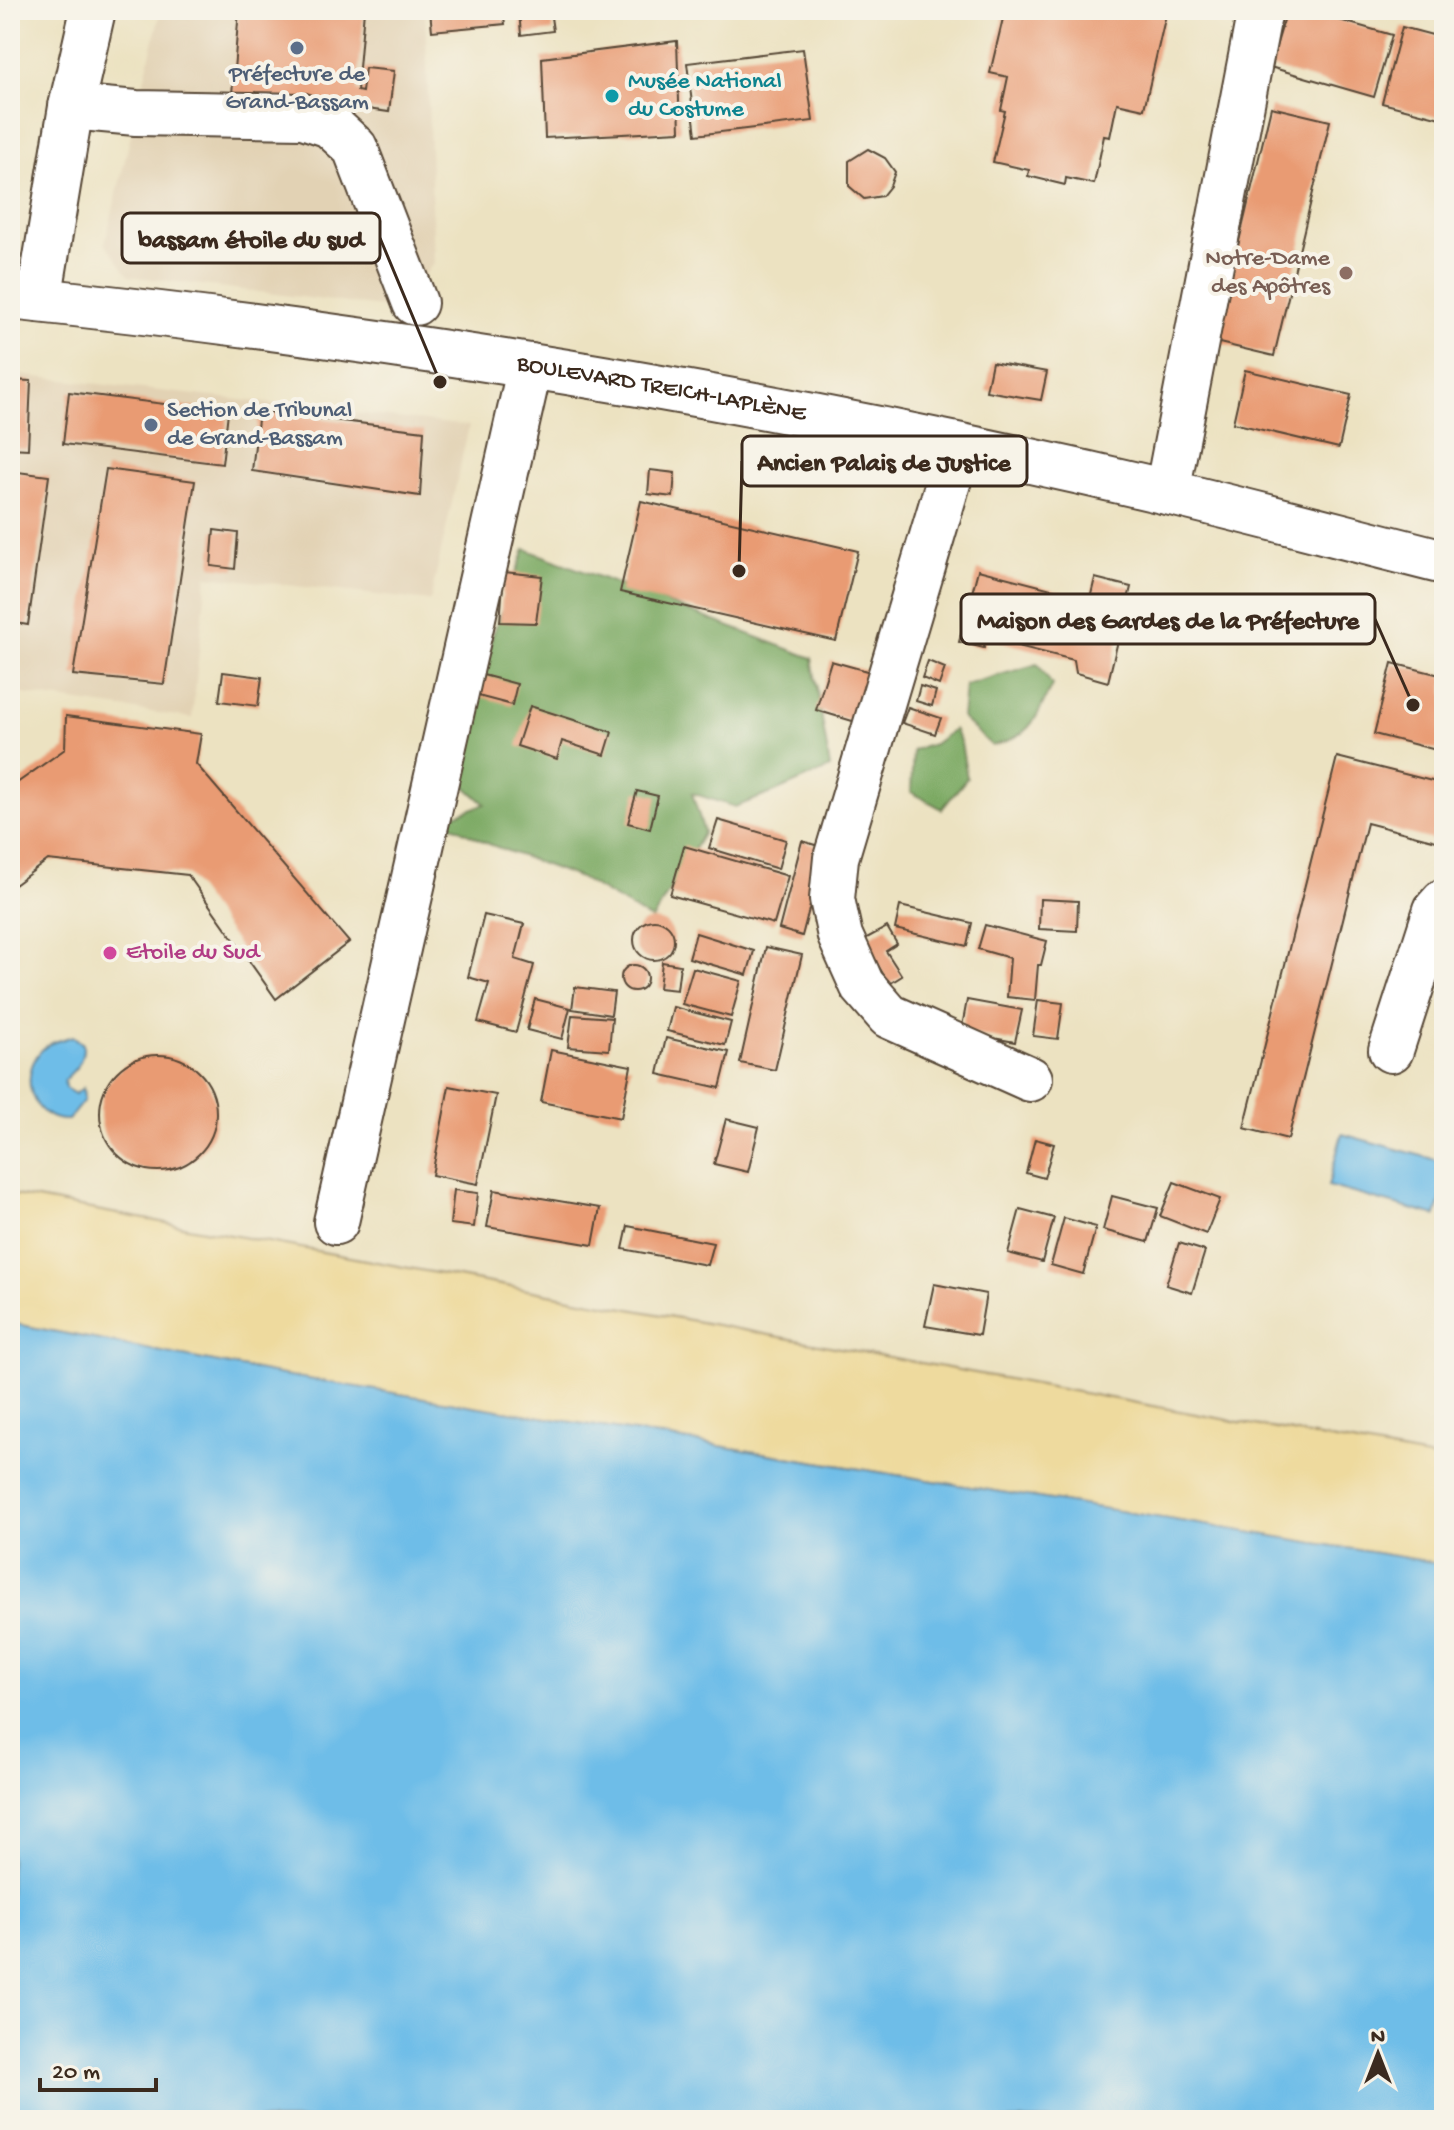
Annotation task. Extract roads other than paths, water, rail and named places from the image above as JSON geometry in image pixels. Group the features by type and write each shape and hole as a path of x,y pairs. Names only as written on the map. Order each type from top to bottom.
{"street":[{"path":"24,298 93,10"},
{"path":"1167,492 1260,10"},
{"path":"71,107 136,113 303,116 330,125 355,148 415,303"},
{"name":"BOULEVARD TREICH-LAPLÈNE","path":"24,298 405,345 779,410 1167,492 1444,562"},
{"path":"336,1222 530,366"},
{"path":"959,446 836,858 832,899 840,936 862,985 889,1016 1030,1079"},
{"path":"1391,1050 1436,910 1444,901"}],"water":[{"path":"73,1036 83,1044 83,1050 78,1064 64,1080 65,1088 75,1094 83,1088 84,1100 68,1120 56,1119 38,1106 30,1085 30,1074 33,1062 43,1049"},
{"path":"1342,1134 1444,1162 1444,1188 1436,1216 1328,1186"},
{"path":"10,1323 277,1374 1444,1564 1444,2120 10,2120"}],"place":[{"name":"Préfecture de Grand-Bassam","path":"297,48"},
{"name":"Musée National du Costume","path":"612,96"},
{"name":"Notre-Dame des Apôtres","path":"1346,273"},
{"name":"bassam étoile du sud","path":"440,382"},
{"name":"Section de Tribunal de Grand-Bassam","path":"151,425"},
{"name":"Ancien Palais de Justice","path":"739,571"},
{"name":"Maison des Gardes de la Préfecture","path":"1413,705"},
{"name":"Etoile du Sud","path":"110,953"}]}
